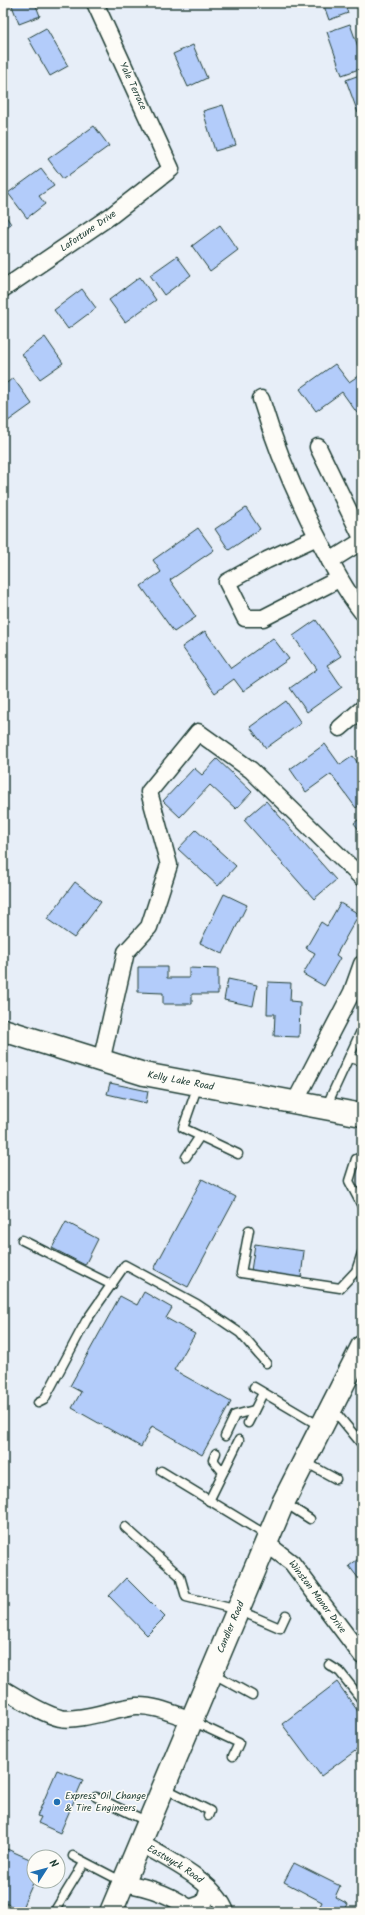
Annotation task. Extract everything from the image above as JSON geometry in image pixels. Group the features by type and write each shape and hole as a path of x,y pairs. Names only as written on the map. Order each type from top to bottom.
{"main road":[{"name":"Kelly Lake Road","path":"3,1030 101,1062 144,1074 362,1115"},
{"name":"Candler Road","path":"111,1912 284,1502 332,1408 353,1374 362,1347"}],"street":[{"name":"Yale Terrace","path":"94,3 171,169"},
{"name":"Lafortune Drive","path":"3,289 112,215 171,169"},
{"path":"261,399 273,438 297,498 339,579 362,612"},
{"path":"318,448 362,540 330,561"},
{"path":"317,537 266,560 227,582 245,618 263,618 339,579"},
{"path":"340,728 362,709"},
{"path":"101,1062 126,952 149,927 169,865 149,792 198,732 251,770 362,878"},
{"path":"295,1102 352,992 362,964"},
{"name":"Winston Manor Drive","path":"268,1540 292,1563 362,1656"},
{"path":"3,1689 50,1715 62,1718 76,1718 135,1706 150,1706 192,1720"},
{"name":"Eastwyck Road","path":"140,1844 178,1864 209,1888 223,1904 226,1912"},
{"name":"Eastwyck Road","path":"123,1883 144,1886 167,1894 200,1909 209,1888"}],"lane":[{"path":"325,1108 362,1029"},
{"path":"349,1058 362,1061"},
{"path":"198,1084 183,1128 238,1154"},
{"path":"186,1157 200,1136"},
{"path":"362,1157 356,1159 349,1181 362,1204"},
{"path":"249,1230 241,1273 340,1288 359,1272 362,1252"},
{"path":"22,1240 112,1284"},
{"path":"38,1403 44,1400 86,1321 125,1265 196,1304 240,1333 266,1363"},
{"path":"254,1387 322,1427"},
{"path":"248,1423 263,1393"},
{"path":"332,1408 360,1442"},
{"path":"225,1436 235,1415 254,1410"},
{"path":"209,1501 239,1440"},
{"path":"216,1452 213,1460 223,1472"},
{"path":"305,1462 336,1479"},
{"path":"161,1471 268,1540"},
{"path":"284,1502 310,1519"},
{"path":"125,1527 180,1576 186,1597 238,1610 280,1628 286,1615"},
{"path":"329,1665 340,1672 362,1700"},
{"path":"212,1673 252,1695"},
{"path":"192,1720 239,1743 233,1756"},
{"path":"164,1788 210,1811 208,1816"},
{"path":"96,1797 149,1822"},
{"path":"73,1856 123,1883"},
{"path":"57,1911 84,1863"}],"building":[{"path":"11,3 35,3 40,16 19,24"},
{"path":"323,3 344,3 348,13 329,20"},
{"path":"350,24 362,58 362,68 342,75 327,32"},
{"path":"46,28 68,66 50,76 28,38"},
{"path":"193,45 207,78 188,87 173,54"},
{"path":"362,74 362,112 358,113 346,80"},
{"path":"223,105 236,145 215,151 203,111"},
{"path":"94,126 109,146 63,179 48,159"},
{"path":"41,169 54,186 39,196 45,204 27,218 8,193"},
{"path":"3,212 11,224 3,230"},
{"path":"220,225 238,250 210,271 192,246"},
{"path":"177,256 191,275 164,295 150,275"},
{"path":"140,277 156,300 125,322 109,300"},
{"path":"82,289 96,308 68,329 54,310"},
{"path":"45,337 63,363 40,379 22,354"},
{"path":"335,364 349,382 361,374 362,375 362,420 342,392 316,411 300,389"},
{"path":"13,378 32,404 4,424 3,386"},
{"path":"246,508 260,529 229,550 215,529"},
{"path":"198,528 214,550 170,580 196,617 174,632 141,586 161,572 153,560"},
{"path":"316,620 341,656 327,665 342,687 307,712 290,688 317,669 293,636"},
{"path":"205,631 231,668 273,638 289,659 243,691 234,679 215,693 182,647"},
{"path":"286,701 301,723 266,748 250,727"},
{"path":"325,744 340,765 353,756 362,769 362,803 356,808 331,774 306,792 290,769"},
{"path":"217,759 252,792 236,809 210,785 180,817 163,801 194,768 202,775"},
{"path":"266,801 336,880 314,899 244,820"},
{"path":"362,817 362,834 354,823"},
{"path":"196,830 236,866 218,886 178,849"},
{"path":"75,882 101,902 74,938 47,919"},
{"path":"224,894 247,905 223,954 200,943"},
{"path":"340,903 359,914 336,955 340,958 324,986 303,974 315,953 306,948 321,922 327,926"},
{"path":"138,967 167,967 167,978 189,978 189,968 218,969 218,994 192,994 192,1004 163,1004 163,993 138,992"},
{"path":"228,979 257,985 253,1006 224,1000"},
{"path":"268,982 291,983 290,1001 300,1002 299,1037 274,1036 275,1014 267,1014"},
{"path":"110,1083 148,1091 146,1103 107,1094"},
{"path":"202,1179 236,1197 188,1287 154,1269"},
{"path":"66,1222 98,1239 85,1265 52,1248"},
{"path":"255,1244 304,1251 301,1278 251,1271"},
{"path":"144,1292 172,1308 166,1318 195,1334 174,1370 231,1402 202,1455 152,1426 141,1447 72,1408 81,1392 70,1386 120,1296 137,1305"},
{"path":"362,1556 362,1583 349,1566"},
{"path":"126,1578 165,1617 147,1635 109,1596"},
{"path":"337,1682 362,1717 362,1746 321,1776 282,1724"},
{"path":"57,1770 83,1780 60,1833 38,1823 41,1817 37,1816"},
{"path":"7,1849 26,1857 26,1889 30,1889 21,1910 3,1902 3,1857"},
{"path":"294,1863 340,1886 335,1897 348,1904 344,1912 317,1912 322,1902 284,1882"}],"place":[{"name":"Express Oil Change & Tire Engineers","path":"57,1802"}]}
